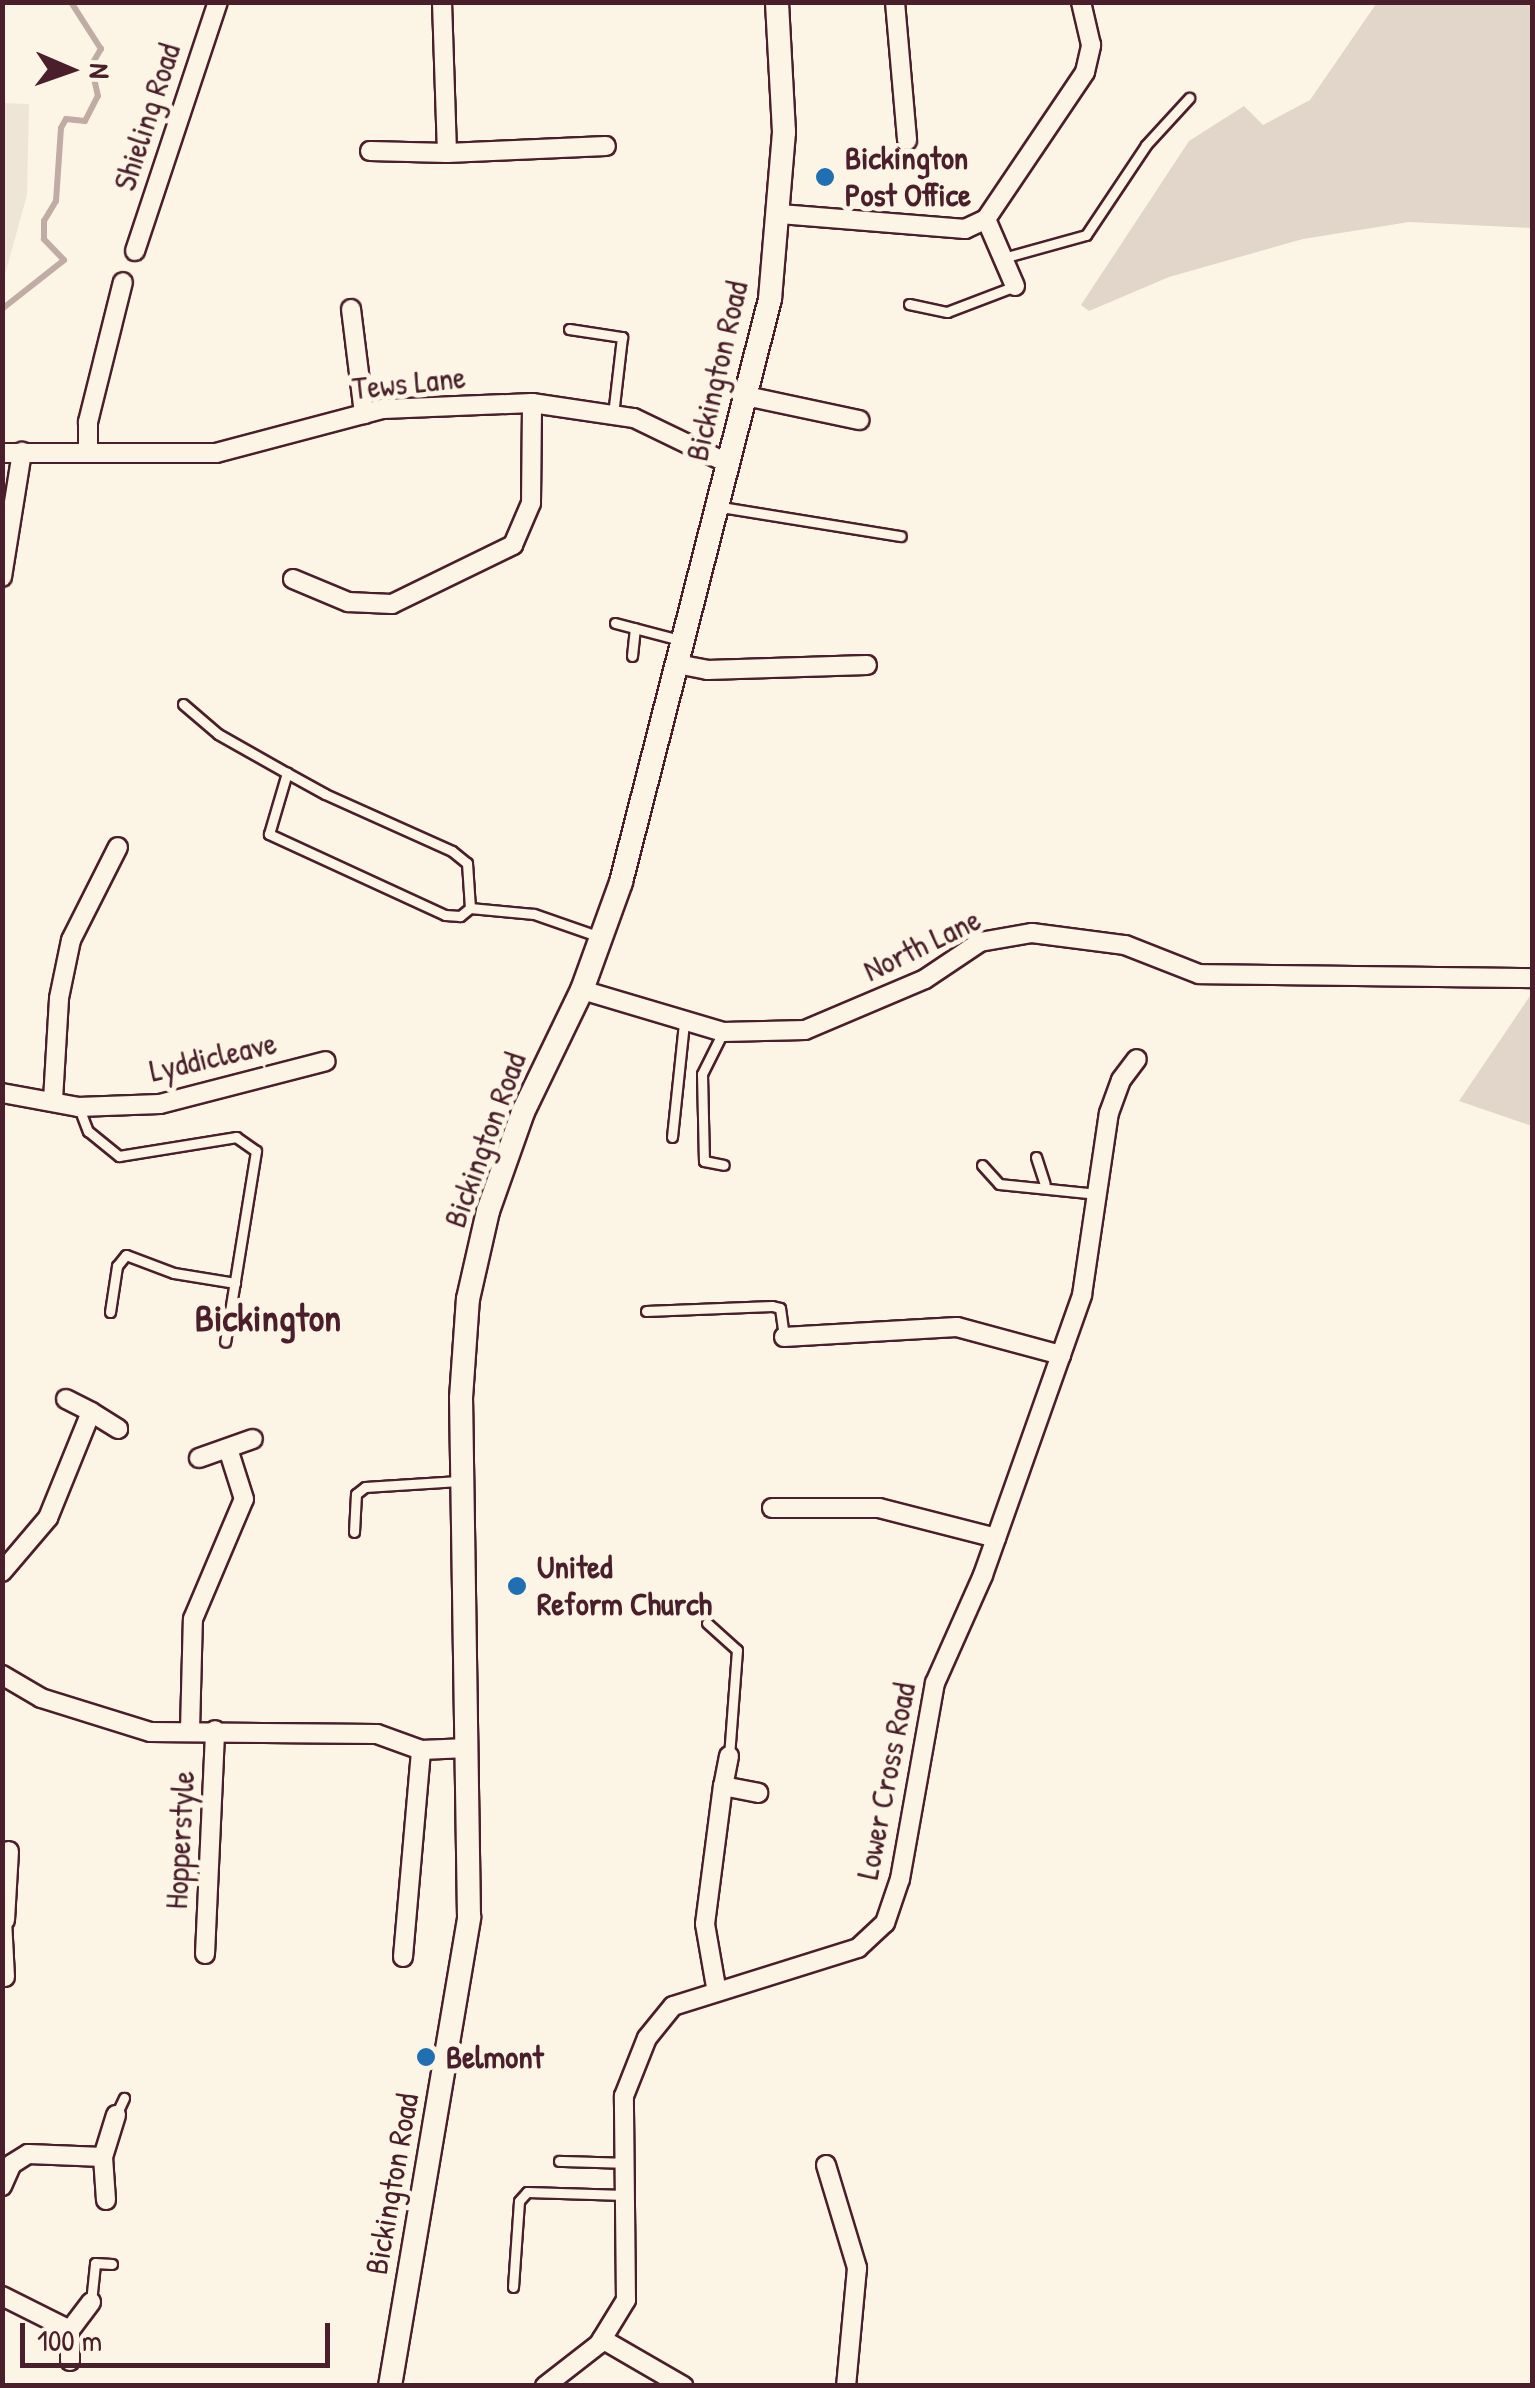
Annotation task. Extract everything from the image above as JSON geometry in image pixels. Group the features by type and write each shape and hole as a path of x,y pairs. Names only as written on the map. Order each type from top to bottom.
{"main road":[{"name":"Bickington Road","path":"390,2386 468,1916 462,1481 468,1299 488,1211 523,1112 582,990 601,937 677,664 770,299 784,132 778,2"}],"street":[{"name":"Shieling Road","path":"135,251 218,2"},
{"path":"442,2 448,153"},
{"path":"894,2 908,140"},
{"path":"780,214 964,229 986,219 1084,72 1091,45 1081,2"},
{"path":"370,150 448,153 606,146"},
{"path":"986,219 1015,286"},
{"path":"88,453 88,422 123,282"},
{"path":"351,309 364,414"},
{"path":"746,396 859,420"},
{"path":"293,579 348,602 392,604 513,545 531,503 532,403"},
{"name":"Tews Lane","path":"2,453 216,452 364,414 532,403 614,415 729,464"},
{"path":"2,578 22,452"},
{"path":"677,664 706,670 867,666"},
{"path":"53,1100 60,998 71,940 118,847"},
{"name":"North Lane","path":"582,990 723,1032 805,1030 925,979 980,942 1032,933 1125,945 1200,974 1532,978"},
{"name":"Lower Cross Road","path":"546,2386 602,2339 626,2300 624,2096 647,2038 673,2006 716,1987 858,1948 884,1924 900,1879 934,1682 996,1538 1082,1295 1109,1113 1121,1080 1137,1060"},
{"name":"Lyddicleave","path":"2,1093 53,1100 78,1108 160,1104 326,1061"},
{"path":"784,1337 957,1327 1061,1355"},
{"path":"66,1399 118,1429"},
{"path":"2,1572 48,1518 91,1412"},
{"path":"199,1458 229,1452 254,1438"},
{"path":"190,1730 194,1619 244,1499 229,1452"},
{"path":"772,1508 879,1508 996,1538"},
{"name":"Hopperstyle","path":"2,1675 94,1718 150,1732 377,1734 421,1750 468,1748"},
{"name":"Hopperstyle","path":"205,1954 215,1730"},
{"path":"404,1957 421,1750"},
{"path":"716,1987 705,1924 728,1756"},
{"path":"722,1786 758,1793"},
{"path":"5,1977 8,1852"},
{"path":"106,2200 103,2157 120,2107"},
{"path":"3,2182 28,2154 103,2157"},
{"path":"826,2165 857,2268 846,2386"},
{"path":"2,2296 70,2330"},
{"path":"70,2361 70,2330 91,2302"},
{"path":"602,2339 683,2386"}],"lane":[{"path":"1003,258 1086,235 1146,145 1189,98"},
{"path":"909,304 947,312 1015,286"},
{"path":"569,329 622,337 614,415"},
{"path":"718,506 900,536"},
{"path":"615,622 683,641"},
{"path":"632,656 635,628"},
{"path":"183,704 218,734 288,773 452,852 466,863 470,908"},
{"path":"288,773 270,813 269,834 445,915 470,908 534,914 601,937"},
{"path":"672,1137 684,1023"},
{"path":"723,1032 702,1074 704,1161 724,1165"},
{"path":"78,1108 88,1131 119,1156 236,1137 256,1151 224,1342"},
{"path":"1036,1157 1046,1184"},
{"path":"982,1166 999,1184 1046,1184 1097,1194"},
{"path":"110,1312 117,1266 126,1255 174,1274 235,1284"},
{"path":"646,1311 772,1306 780,1308 784,1337"},
{"path":"354,1532 356,1494 365,1488 462,1481"},
{"path":"707,1624 737,1650 728,1756"},
{"path":"559,2162 625,2163"},
{"path":"514,2287 518,2201 527,2192 625,2195"},
{"path":"91,2302 95,2263 112,2264"}],"shaded area":[{"path":"1532,3 1532,228 1409,222 1303,239 1169,277 1089,311 1081,305 1189,141 1244,106 1263,125 1310,100 1376,4"},
{"path":"3,103 29,104 27,195 3,282"},
{"path":"1532,993 1532,1126 1459,1101"}],"waterway":[{"path":"2,309 64,260 44,239 44,221 56,201 61,128 66,119 85,121 98,96 91,66 101,49 71,2"}],"place":[{"name":"Bickington Post Office","path":"825,177"},
{"name":"United Reform Church","path":"517,1586"},
{"name":"Belmont","path":"426,2057"}],"district":[{"name":"Bickington","path":"268,1318"}]}
